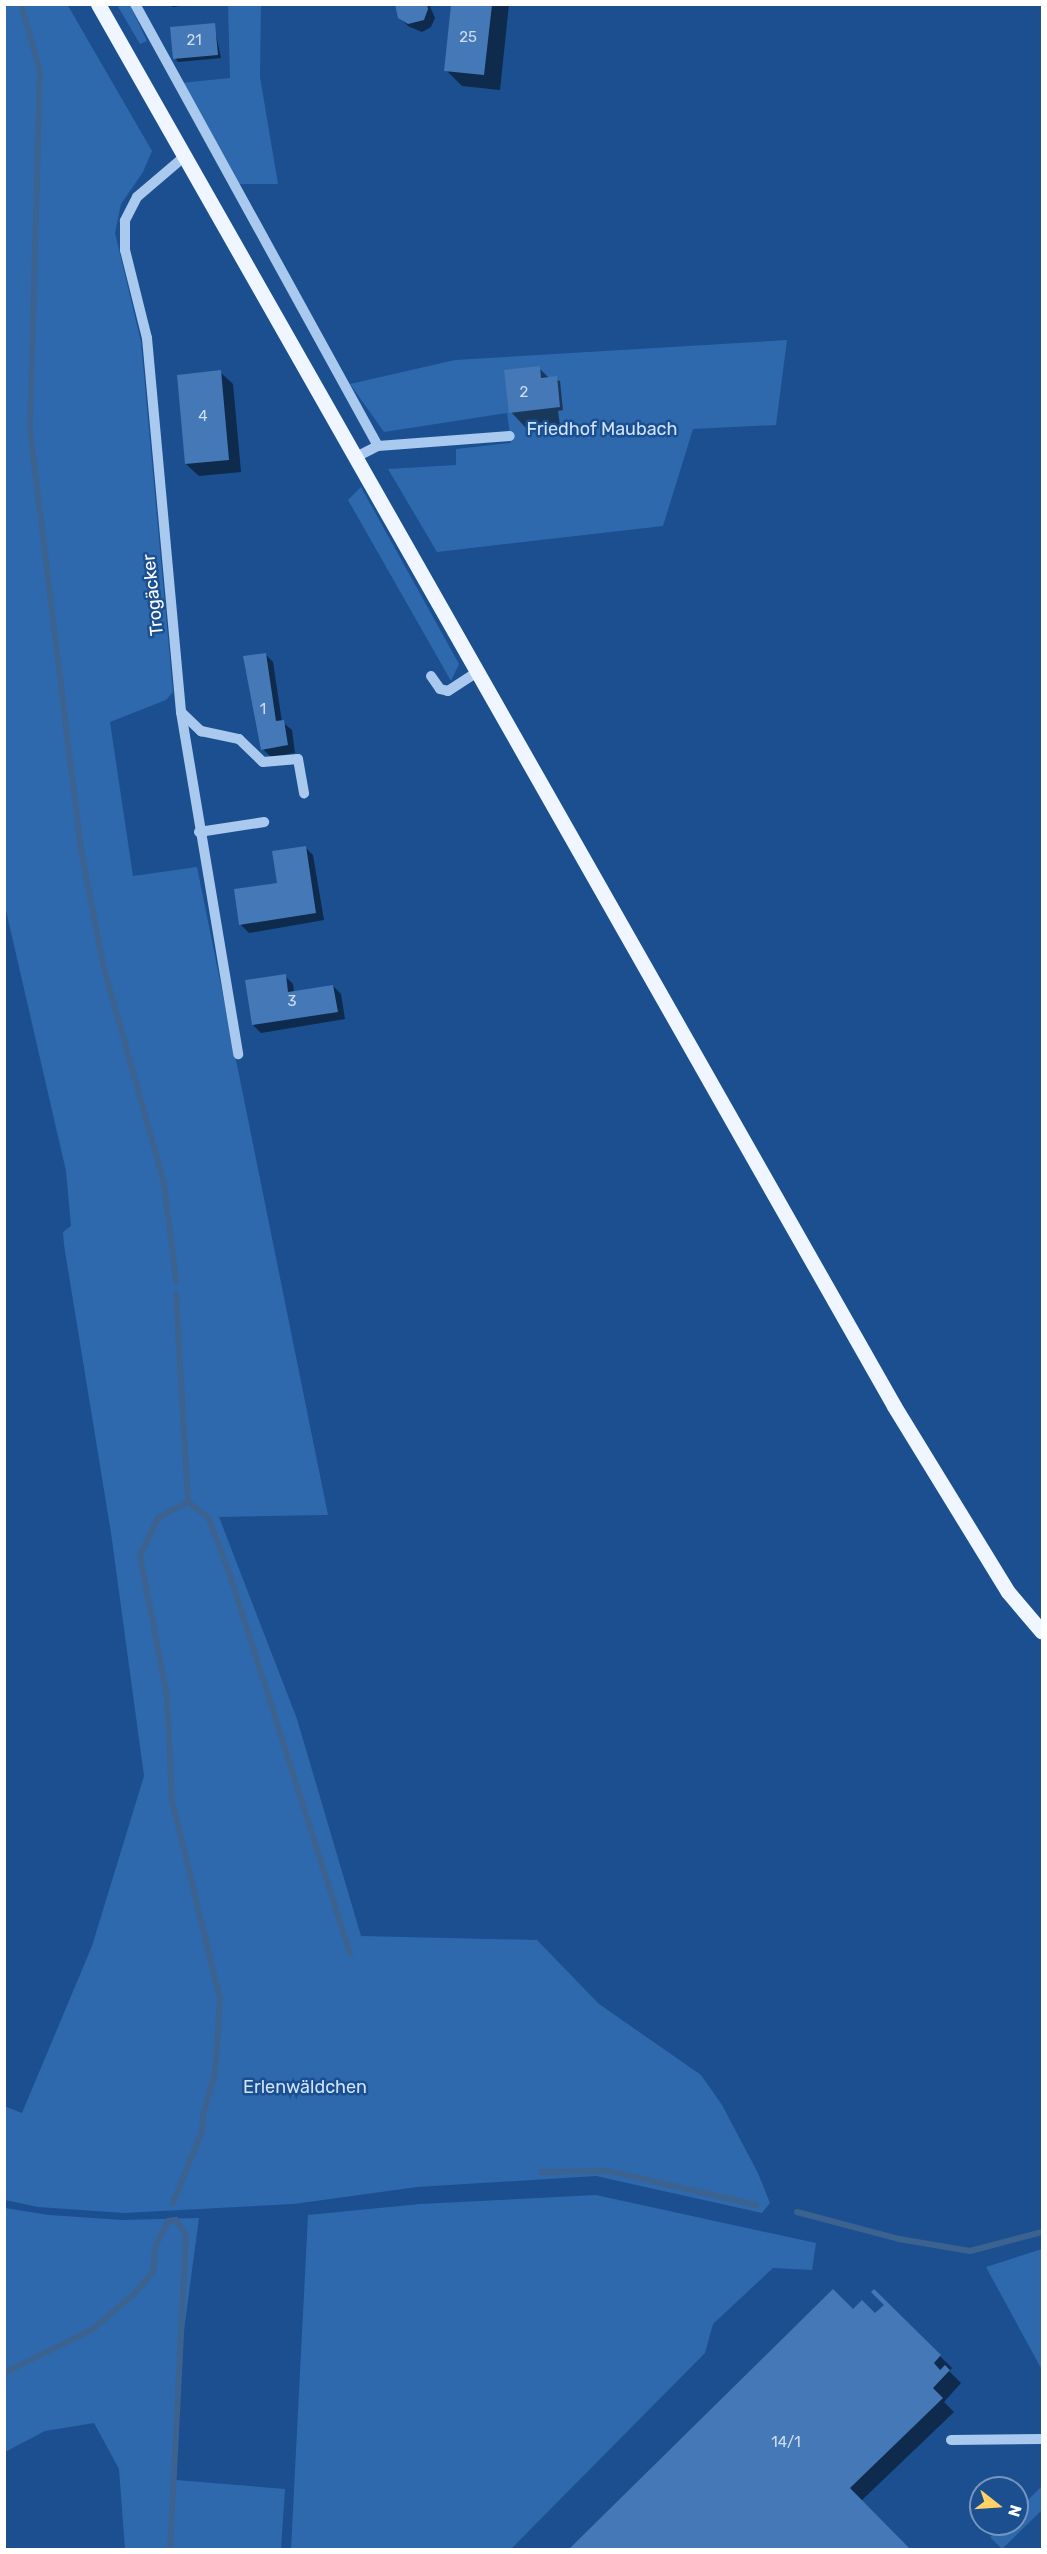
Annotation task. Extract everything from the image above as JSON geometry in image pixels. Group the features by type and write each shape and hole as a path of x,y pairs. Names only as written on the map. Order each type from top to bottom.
{"main road":[{"path":"98,4 358,456 476,673 947,1498 1008,1592 1042,1632"}],"street":[{"path":"135,4 152,42 378,446"},
{"name":"Trogäcker","path":"185,156 137,197 125,221 125,250 147,338 185,768 199,832 238,1054"},
{"path":"358,456 378,446 431,446 510,436"},
{"path":"431,676 441,689 448,691 476,673"},
{"path":"181,712 201,731 238,739 263,762 298,759 304,794"},
{"path":"199,832 264,822"},
{"path":"951,2440 1042,2439"}],"green space":[{"name":"Erlenwäldchen","path":"67,4 152,151 143,172 121,204 115,233 141,342 173,692 166,700 110,722 133,876 197,867 328,1515 219,1517 297,1719 361,1936 537,1940 599,2004 701,2075 722,2105 758,2173 770,2203 762,2213 596,2176 417,2187 294,2204 124,2213 38,2207 5,2200 4,2106 22,2113 92,1946 144,1776 111,1533 64,1245 63,1232 71,1226 66,1171 4,902 5,5"},
{"path":"117,5 130,5 147,41 140,44"},
{"path":"228,5 261,5 260,77 278,184 239,184 180,83 230,78"},
{"name":"Friedhof Maubach","path":"787,340 776,425 693,429 663,526 437,552 388,469 456,465 456,449 511,443 507,413 384,432 350,384 455,360"},
{"path":"361,487 459,664 451,681 348,500"},
{"path":"596,2195 816,2243 812,2270 773,2268 713,2324 705,2353 511,2549 291,2549 308,2215 420,2204"},
{"path":"5,2208 49,2215 123,2220 199,2218 175,2397 176,2480 285,2489 281,2549 125,2549 119,2469 94,2423 45,2431 5,2452"},
{"path":"1042,2249 1042,2370 986,2267"},
{"path":"1042,2486 1042,2510 1029,2523 1029,2499"},
{"path":"991,2536 1015,2536 1002,2549"}],"building":[{"path":"395,4 427,4 428,9 424,20 408,24 398,18"},
{"path":"451,5 492,5 484,75 444,71"},
{"path":"215,23 218,55 173,59 170,27"},
{"path":"540,366 541,378 557,376 560,407 509,413 504,370"},
{"path":"221,370 229,460 185,464 177,375"},
{"path":"266,653 276,721 284,720 288,745 261,750 243,656"},
{"path":"306,846 316,913 239,925 234,889 277,883 272,851"},
{"path":"286,974 288,992 333,985 338,1012 252,1025 245,980"},
{"path":"833,2289 853,2309 862,2300 875,2313 884,2305 871,2292 874,2289 941,2355 934,2363 940,2370 945,2365 950,2370 933,2388 943,2398 850,2488 911,2550 568,2550"}],"waterway":[{"path":"21,4 40,71 30,429 81,849 104,968 164,1183 176,1281"},
{"path":"173,2203 202,2131 203,2115 215,2074 220,1999 172,1801 167,1696 140,1556 158,1518 188,1502 176,1293"},
{"path":"188,1502 208,1517 230,1575 350,1953"},
{"path":"541,2172 609,2171 756,2205"},
{"path":"797,2212 899,2239 970,2251 1042,2232"},
{"path":"4,2373 93,2329 135,2293 153,2272 155,2247 168,2221 176,2220 186,2235 170,2550"}]}
